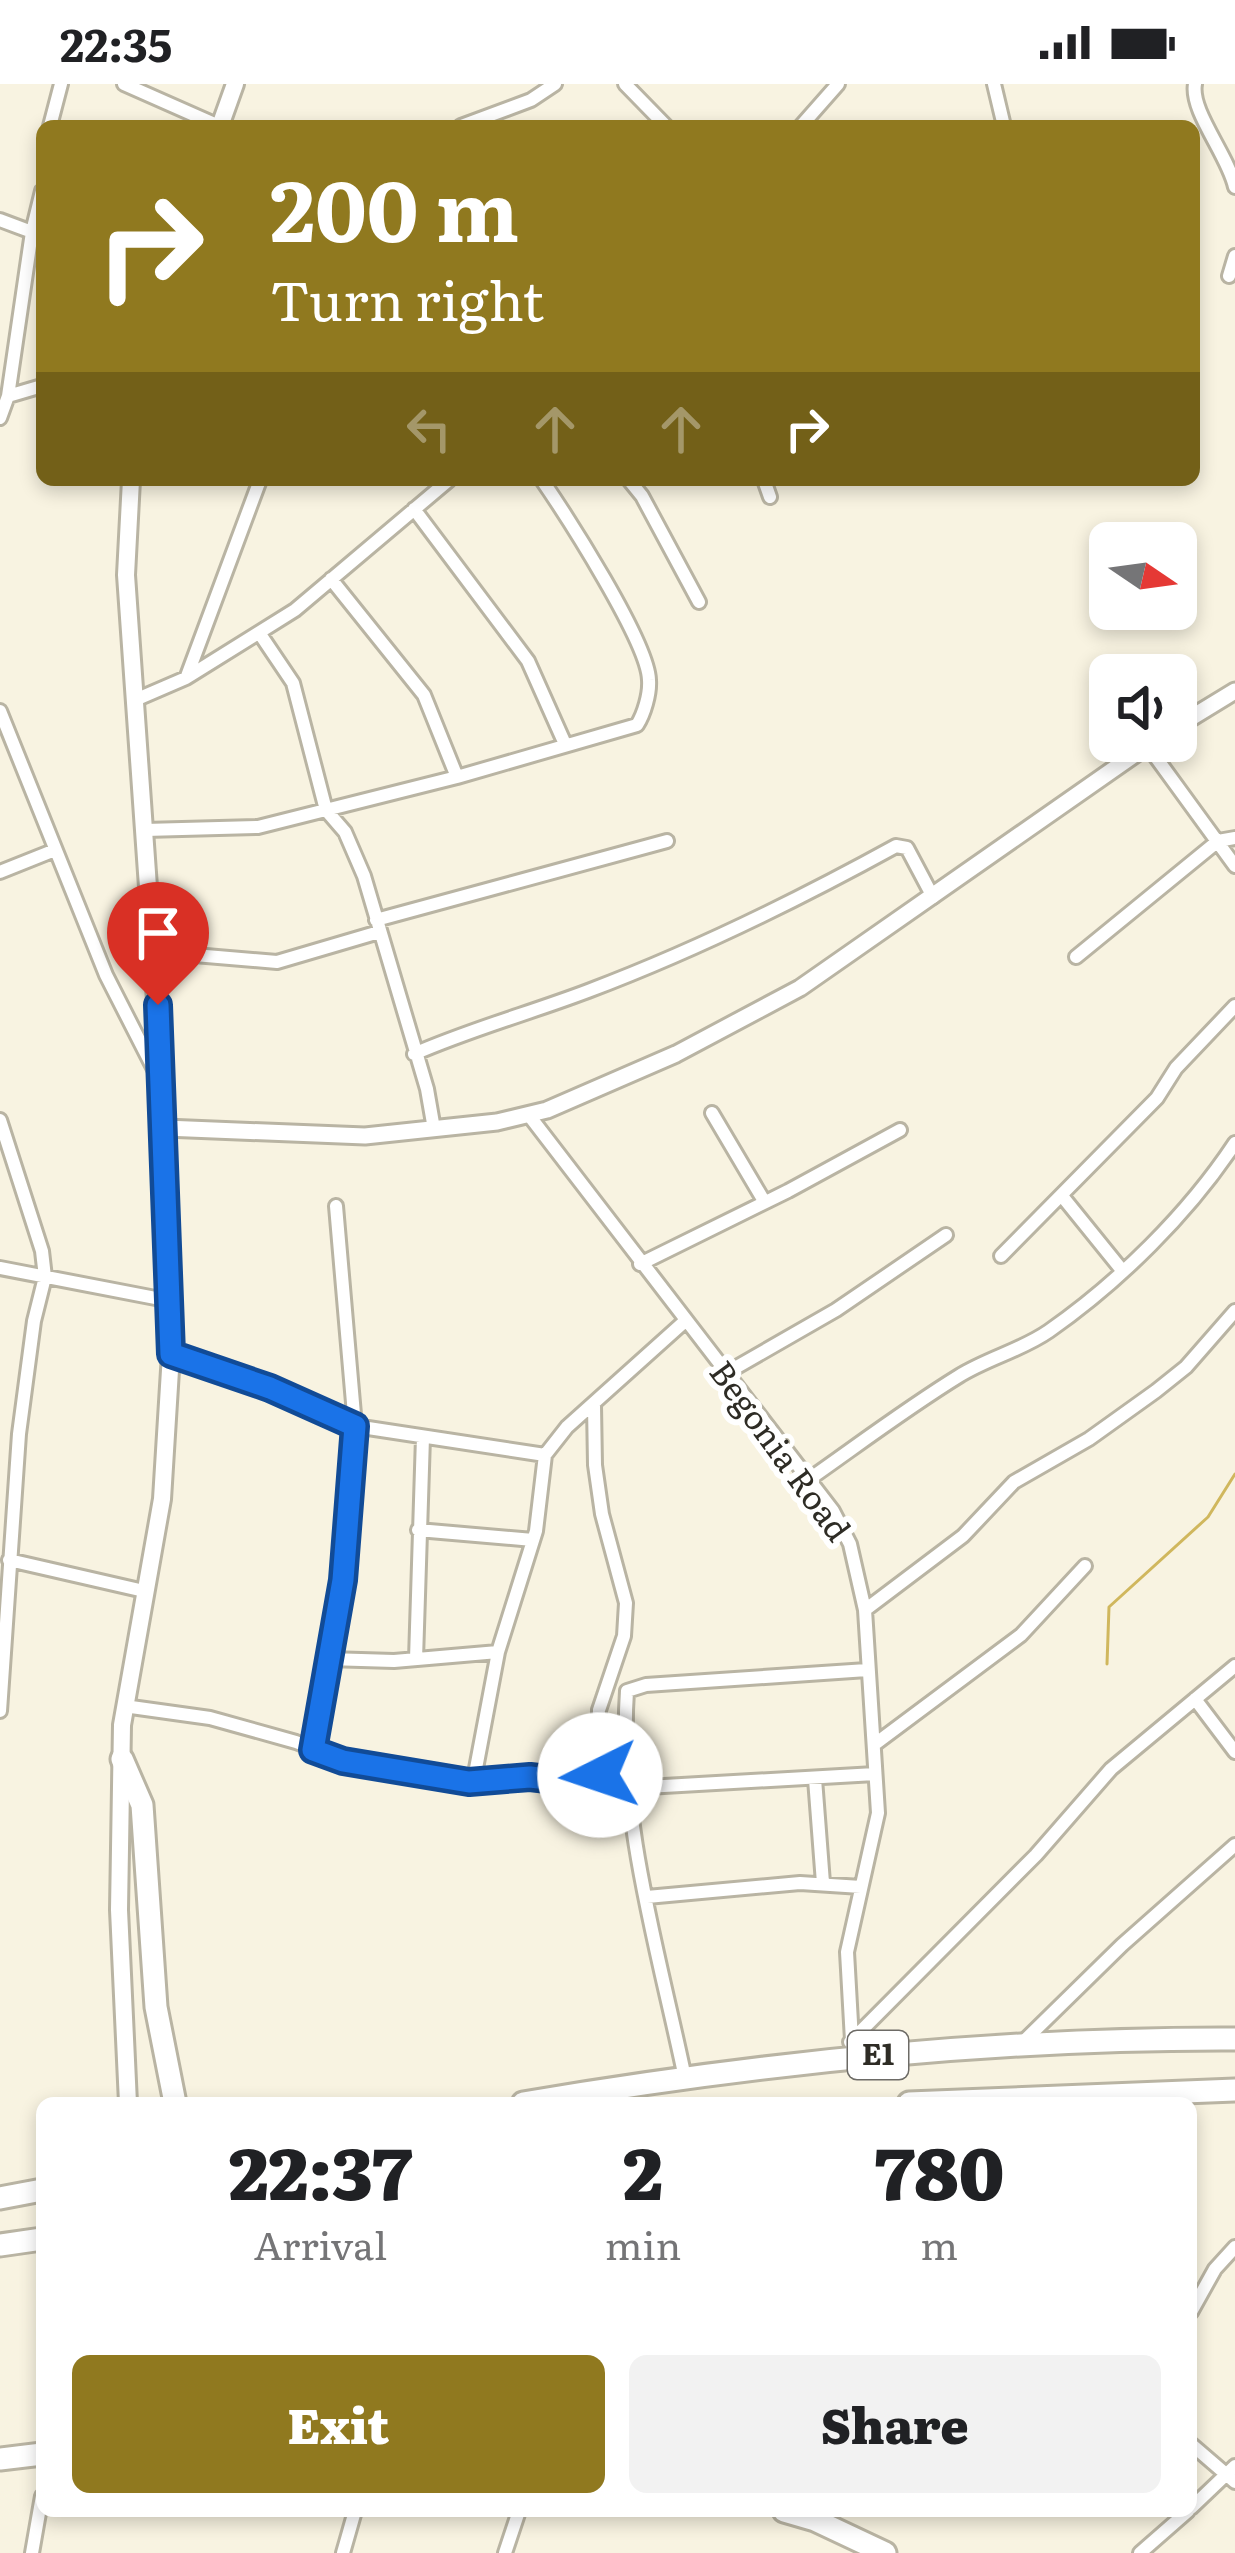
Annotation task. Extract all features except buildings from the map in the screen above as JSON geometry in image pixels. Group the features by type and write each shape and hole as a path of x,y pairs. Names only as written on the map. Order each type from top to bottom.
{"highway":[{"path":"122,1759 142,1805 156,2007 174,2097"},
{"name":"E1","path":"562,2097 851,2050 1235,2039"},
{"name":"E1","path":"1059,2097 1235,2090"},
{"path":"0,2198 36,2190"},
{"path":"0,2245 36,2240"},
{"path":"0,2459 36,2455"},
{"path":"805,2517 885,2553"}],"main road":[{"path":"222,120 235,84"},
{"path":"128,2097 119,1910 124,1706 167,1455 171,1354 165,1128 126,575 131,486"}],"street":[{"path":"52,120 62,84"},
{"path":"124,84 206,120"},
{"path":"477,120 531,100 555,84"},
{"path":"625,84 660,120"},
{"path":"806,120 838,84"},
{"path":"994,84 1003,120"},
{"path":"1195,84 1196,105 1229,162 1235,187"},
{"path":"0,418 8,396 36,216"},
{"path":"0,220 32,232"},
{"path":"1229,275 1235,256"},
{"path":"8,396 36,388"},
{"path":"186,678 258,486"},
{"path":"135,700 186,678 260,634 442,486"},
{"path":"145,830 258,827 637,725 650,684 646,664 606,582 546,486"},
{"path":"632,486 699,602"},
{"path":"766,486 770,497"},
{"path":"414,509 528,661 565,744"},
{"path":"331,579 424,695 457,777"},
{"path":"260,634 293,683 326,810 345,832 364,876 427,1089 434,1129"},
{"path":"1197,715 1235,691"},
{"path":"0,711 106,975 162,1085"},
{"path":"165,1128 365,1136 547,1110 676,1054 800,988 1124,762"},
{"path":"1164,762 1235,866"},
{"path":"1076,957 1218,841 1235,838"},
{"path":"155,965 171,953 256,962 293,960 378,926 667,841"},
{"path":"414,1054 683,952 798,900 896,846 907,848 933,897"},
{"path":"0,872 55,850"},
{"path":"1001,1256 1156,1098 1176,1068 1235,1006"},
{"path":"712,1113 764,1201"},
{"name":"Begonia Road","path":"528,1114 844,1528 866,1610 877,1830 847,1952 851,2050"},
{"path":"0,1120 42,1251 45,1277 22,1412 0,1711"},
{"path":"640,1264 900,1130"},
{"path":"808,1480 964,1373 1047,1332 1190,1202 1235,1143"},
{"path":"1061,1196 1121,1269"},
{"path":"313,1750 343,1580 355,1426 336,1206"},
{"path":"728,1372 836,1310 946,1235"},
{"path":"0,1268 171,1300"},
{"path":"866,1610 963,1536 1014,1482 1089,1439 1186,1367 1235,1311"},
{"path":"474,1779 498,1652 533,1540 545,1455 567,1427 684,1322"},
{"path":"171,1354 270,1388 355,1426 545,1455"},
{"path":"124,1706 210,1718 343,1761 469,1782 530,1777 591,1784 600,1775 599,1710 624,1636 626,1604 602,1514 594,1406"},
{"path":"416,1659 423,1437"},
{"path":"418,1530 533,1540"},
{"path":"9,1560 144,1591"},
{"path":"875,1744 1021,1635 1085,1566"},
{"path":"328,1659 416,1659 498,1652"},
{"path":"851,2050 1111,1769 1235,1666"},
{"path":"686,2078 629,1788 627,1691 635,1686 867,1670"},
{"path":"1195,1699 1235,1752"},
{"path":"629,1788 875,1774"},
{"path":"815,1779 823,1882"},
{"path":"1022,2042 1235,1845"},
{"path":"647,1897 823,1882 861,1887"},
{"path":"1197,2301 1215,2269 1235,2247"},
{"path":"1197,2449 1232,2475 1197,2503"},
{"path":"32,2553 38,2517"},
{"path":"343,2553 354,2517"},
{"path":"505,2553 517,2517"},
{"path":"1140,2553 1181,2517"}],"waterway":[{"path":"1107,1664 1109,1607 1208,1517 1235,1474"}],"route":[{"path":"158,1005 171,1354 270,1388 355,1426 343,1580 313,1750 343,1761 469,1782 530,1777 591,1784 600,1775"}]}
